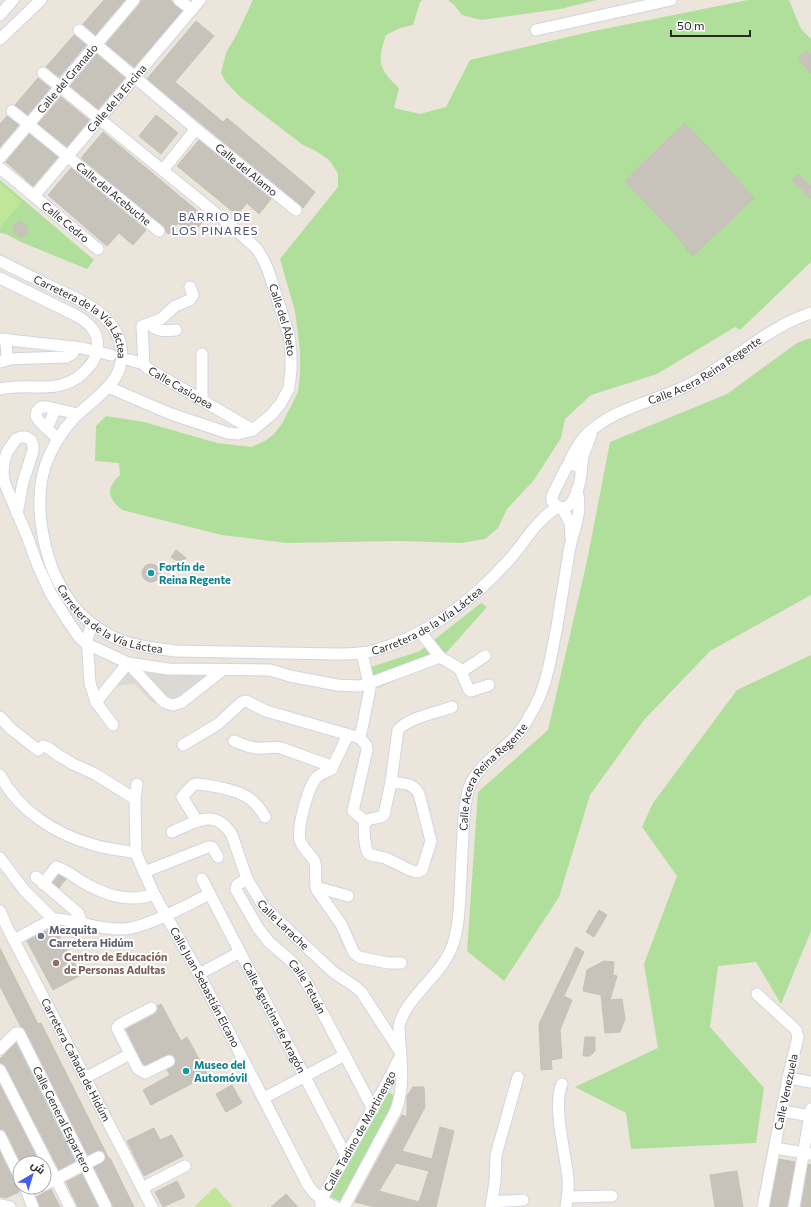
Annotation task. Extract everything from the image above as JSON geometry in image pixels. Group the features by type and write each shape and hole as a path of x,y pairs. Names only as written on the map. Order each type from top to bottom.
{"street":[{"path":"0,15 13,0"},
{"path":"0,39 41,0"},
{"name":"Calle del Granado","path":"0,158 134,0"},
{"path":"179,0 192,10"},
{"name":"Calle de la Encina","path":"34,196 200,0"},
{"path":"536,30 671,0"},
{"name":"Calle del Alamo","path":"79,30 196,129 296,210"},
{"name":"Calle del Abeto","path":"43,73 248,239 256,249 268,270 289,335 291,370 289,388 281,403 272,414 253,430"},
{"name":"Calle del Acebuche","path":"12,111 159,231"},
{"path":"163,170 196,129"},
{"name":"Calle Cedro","path":"0,168 98,249"},
{"name":"Carretera de la Vía Láctea","path":"0,261 89,305 108,321 116,331 120,340 122,364 117,375 102,394 78,414 58,439 49,456 43,476 40,497 42,533 50,560 61,585 71,603 94,625 107,634 134,645 183,651 337,654 362,653 376,650 421,633 454,611 492,579 519,548 537,524"},
{"path":"0,389 19,387 48,387 72,382 91,365 95,359 97,348 94,330 88,323 79,317 2,279 10,266"},
{"path":"146,325 162,319 176,306 190,300 192,295 190,287"},
{"name":"Calle Acera Reina Regente","path":"571,539 570,523 560,508 552,501 552,496 579,443 587,434 623,410 682,389 774,330 811,313"},
{"path":"146,325 161,331 176,330"},
{"name":"Calle Casiopea","path":"146,325 144,364 148,368 253,430"},
{"path":"75,348 72,354 66,357 4,361 3,339 75,348 97,348 111,355"},
{"path":"202,354 202,400"},
{"path":"130,360 144,364"},
{"path":"108,387 147,404 218,430 238,434 253,430"},
{"path":"58,439 36,416 37,411 41,407 78,414"},
{"path":"45,427 50,422 55,409"},
{"name":"Calle Acera Reina Regente","path":"407,1007 447,957 454,939 459,907 464,813 468,789 473,779 485,765 515,737 531,714 539,698 552,655 571,539 580,509 580,500 577,490 582,470 583,456 586,445 597,427"},
{"path":"18,514 23,482 33,450 31,440 21,436 16,439 7,452 3,473 5,484 51,594 79,637 87,644 128,663 168,669 270,670 290,676 336,685 360,686 440,657"},
{"path":"568,465 576,464 582,470"},
{"path":"537,524 547,514 560,508 567,507 571,504 577,490"},
{"path":"537,524 552,496"},
{"path":"27,536 42,533"},
{"path":"94,625 90,630 87,644 90,683 96,702 113,725"},
{"path":"421,633 440,657 456,666 461,672 469,690 471,691 489,685"},
{"path":"360,738 370,689 370,683 362,653"},
{"path":"461,672 485,656"},
{"path":"128,663 164,702 173,704 182,702 224,669"},
{"path":"96,702 128,663"},
{"path":"183,745 207,731 242,702 246,701 266,711 360,738 366,745 367,750 353,811 366,822"},
{"path":"391,782 413,785 419,794 431,842 422,870 417,872 381,856 368,853 366,850 364,826 369,819 381,818 384,816 391,782 398,730 402,725 410,721 452,707"},
{"path":"0,717 10,728 38,750 43,746 47,747 58,755 95,774 135,799"},
{"path":"348,734 332,768 325,771 311,786 300,827 300,838 302,844 314,860 316,868 316,887 341,924 354,953 359,957 388,964 401,963"},
{"path":"234,741 252,748 274,746 331,766 332,768"},
{"path":"0,775 16,800 43,822 76,839 94,845 136,853"},
{"name":"Calle Juan Sebastián Elcano","path":"137,784 135,799 136,853 144,872 165,915 199,974 264,1098 308,1185 321,1204"},
{"path":"197,821 182,797 193,785 196,784 242,793 255,804 265,817"},
{"name":"Calle Larache","path":"172,832 197,821 212,818 221,822 232,835 247,879 255,893 272,915 332,971 356,986 362,993 400,1054"},
{"path":"144,872 208,847 212,847 218,857"},
{"path":"0,858 24,890 53,920"},
{"path":"81,922 78,913 40,880 56,867 94,888 116,896 135,899 144,898 154,894"},
{"name":"Calle Agustina de Aragón","path":"202,879 346,1156"},
{"name":"Calle Tetuán","path":"247,879 237,885 236,890 258,928 269,942 292,962 300,972 373,1109"},
{"path":"316,887 348,896"},
{"path":"14,940 53,920 58,919 81,922 112,929 126,929 141,926 210,894"},
{"name":"Carretera Cañada de Hidúm","path":"0,911 4,931 14,940 152,1207"},
{"path":"199,974 240,952"},
{"name":"Calle Venezuela","path":"757,994 798,1033 763,1207"},
{"name":"Calle Tadino de Martinengo","path":"344,1207 396,1110 402,1079 399,1026 400,1019 407,1007"},
{"path":"151,1008 119,1025 117,1028 119,1034 138,1069 145,1073 169,1061"},
{"name":"Calle General Espartero","path":"0,1049 18,1032 106,1207"},
{"path":"85,1078 130,1054"},
{"name":"Calle Tadino de Martinengo","path":"321,1204 373,1109 400,1054"},
{"path":"264,1098 345,1055"},
{"path":"0,1070 70,1207"},
{"path":"518,1078 496,1155 492,1204 523,1200"},
{"path":"788,1078 811,1082"},
{"path":"562,1084 558,1105 568,1179 567,1202 612,1196"},
{"path":"782,1111 811,1114 807,1153 794,1207"},
{"path":"0,1136 12,1161"},
{"path":"775,1148 807,1153"},
{"path":"52,1181 99,1157"},
{"path":"142,1188 185,1166"},
{"path":"28,1195 33,1207"},
{"path":"321,1204 335,1207"},
{"path":"0,1205 10,1207"}],"green space":[{"path":"253,0 422,0 420,2 413,25 400,28 386,35 381,52 381,64 383,70 399,88 394,108 420,114 446,107 470,60 589,32 748,0 789,0 801,29 811,39 811,262 740,330 735,327 657,374 591,395 565,419 561,438 534,480 507,509 498,528 485,539 461,543 399,541 286,543 222,535 122,510 117,506 110,493 112,485 120,475 119,463 95,461 96,426 106,416 144,422 217,443 251,447 265,441 274,434 283,422 298,392 300,351 295,311 280,259 338,187 338,173 329,160 316,151 303,145 239,96 226,82 221,73 226,53"},
{"path":"448,0 597,0 560,9 481,20 462,15"},
{"path":"0,180 94,260 87,269 21,242 6,234 0,233"},
{"path":"0,183 22,202 0,227"},
{"path":"811,338 811,595 710,651 644,720 590,795 559,897 504,981 467,951 478,792 548,730 587,561 610,442 727,394 797,343"},
{"path":"481,603 487,607 437,663 377,688 371,667 420,651"},
{"path":"811,655 811,931 781,1004 756,962 718,966 710,1027 764,1088 756,1143 631,1149 626,1113 575,1087 658,1048 644,964 677,876 642,827 653,803 737,690"},
{"path":"390,1093 394,1096 395,1100 340,1201 329,1196 386,1095"},
{"path":"215,1187 233,1207 195,1206"}],"shaded area":[{"path":"128,663 224,669 182,702 153,703 135,684 109,686"}],"building":[{"path":"104,0 125,0 95,35 83,24"},
{"path":"141,0 170,0 182,11 134,67 106,44 139,5"},
{"path":"196,21 214,36 175,82 223,122 227,118 315,192 303,208 147,79"},
{"path":"74,35 86,45 59,77 46,67"},
{"path":"806,50 811,55 811,73 798,59"},
{"path":"97,54 125,78 98,109 70,86"},
{"path":"38,78 50,88 28,115 15,105"},
{"path":"61,97 89,120 67,147 38,124"},
{"path":"156,115 178,133 161,154 139,136"},
{"path":"7,116 19,125 0,147 0,124"},
{"path":"685,123 754,198 693,256 662,220 625,181"},
{"path":"103,132 206,218 192,234 178,223 169,234 166,232 163,226 81,158"},
{"path":"29,134 58,157 33,186 6,162"},
{"path":"199,140 271,199 259,214 247,203 237,215 177,166"},
{"path":"71,168 146,230 133,245 119,233 107,246 48,195"},
{"path":"798,174 811,187 811,199 792,180"},
{"path":"21,221 27,226 27,234 20,237 13,232 14,225"},
{"path":"176,550 186,558 182,564 171,557"},
{"name":"Fortín de Reina Regente","path":"147,564 155,564 160,569 158,580 155,582 147,582 142,577 142,569"},
{"path":"59,875 66,879 59,888 53,882"},
{"path":"599,910 607,915 594,937 586,932"},
{"name":"Centro de Educación de Personas Adultas","path":"54,927 81,975 53,990 27,941"},
{"path":"576,947 584,952 564,996 572,1000 560,1030 562,1058 551,1060 552,1069 541,1070 539,1024"},
{"path":"0,948 38,1024 41,1023 134,1207 113,1207 94,1167 105,1161 105,1154 99,1150 88,1155 25,1030 21,1027 0,986"},
{"path":"604,961 614,962 613,975 617,976 610,1000 622,999 625,1019 620,1032 605,1033 601,995 583,991 587,970"},
{"path":"161,1004 181,1041 187,1037 208,1075 151,1105 143,1090 170,1075 167,1070 175,1065 175,1058 173,1055 169,1054 145,1065 143,1064 126,1029 155,1014 157,1011 157,1006"},
{"path":"585,1037 595,1037 595,1051 590,1056 583,1056"},
{"path":"16,1043 75,1161 59,1170 6,1067 0,1063 0,1059"},
{"path":"0,1085 36,1155 17,1155 6,1133 4,1130 0,1129"},
{"path":"232,1085 242,1103 226,1112 216,1094"},
{"path":"413,1087 424,1087 425,1107 402,1151 432,1159 440,1127 454,1131 436,1207 375,1207 355,1202 402,1115 407,1117 407,1096","holes":["396,1163 429,1171 419,1202 379,1191"]},
{"path":"154,1128 160,1140 172,1135 183,1156 144,1176 127,1141"},
{"path":"0,1152 12,1176 12,1195 6,1198 0,1197"},
{"path":"779,1159 795,1162 787,1207 770,1207"},
{"path":"808,1164 811,1165 811,1207 801,1207"},
{"path":"737,1171 743,1207 715,1207 710,1175"},
{"path":"82,1174 98,1207 78,1207 66,1182"},
{"path":"177,1181 185,1197 163,1207 155,1192"},
{"path":"52,1191 60,1207 40,1207 36,1197 40,1195 52,1195"},
{"path":"286,1194 298,1207 271,1207"}],"place":[{"name":"Fortín de Reina Regente","path":"151,573"},
{"name":"Mezquita Carretera Hidúm","path":"41,936"},
{"name":"Centro de Educación de Personas Adultas","path":"56,963"},
{"name":"Museo del Automóvil","path":"186,1071"}],"district":[{"name":"BARRIO DE LOS PINARES","path":"215,224"}]}
